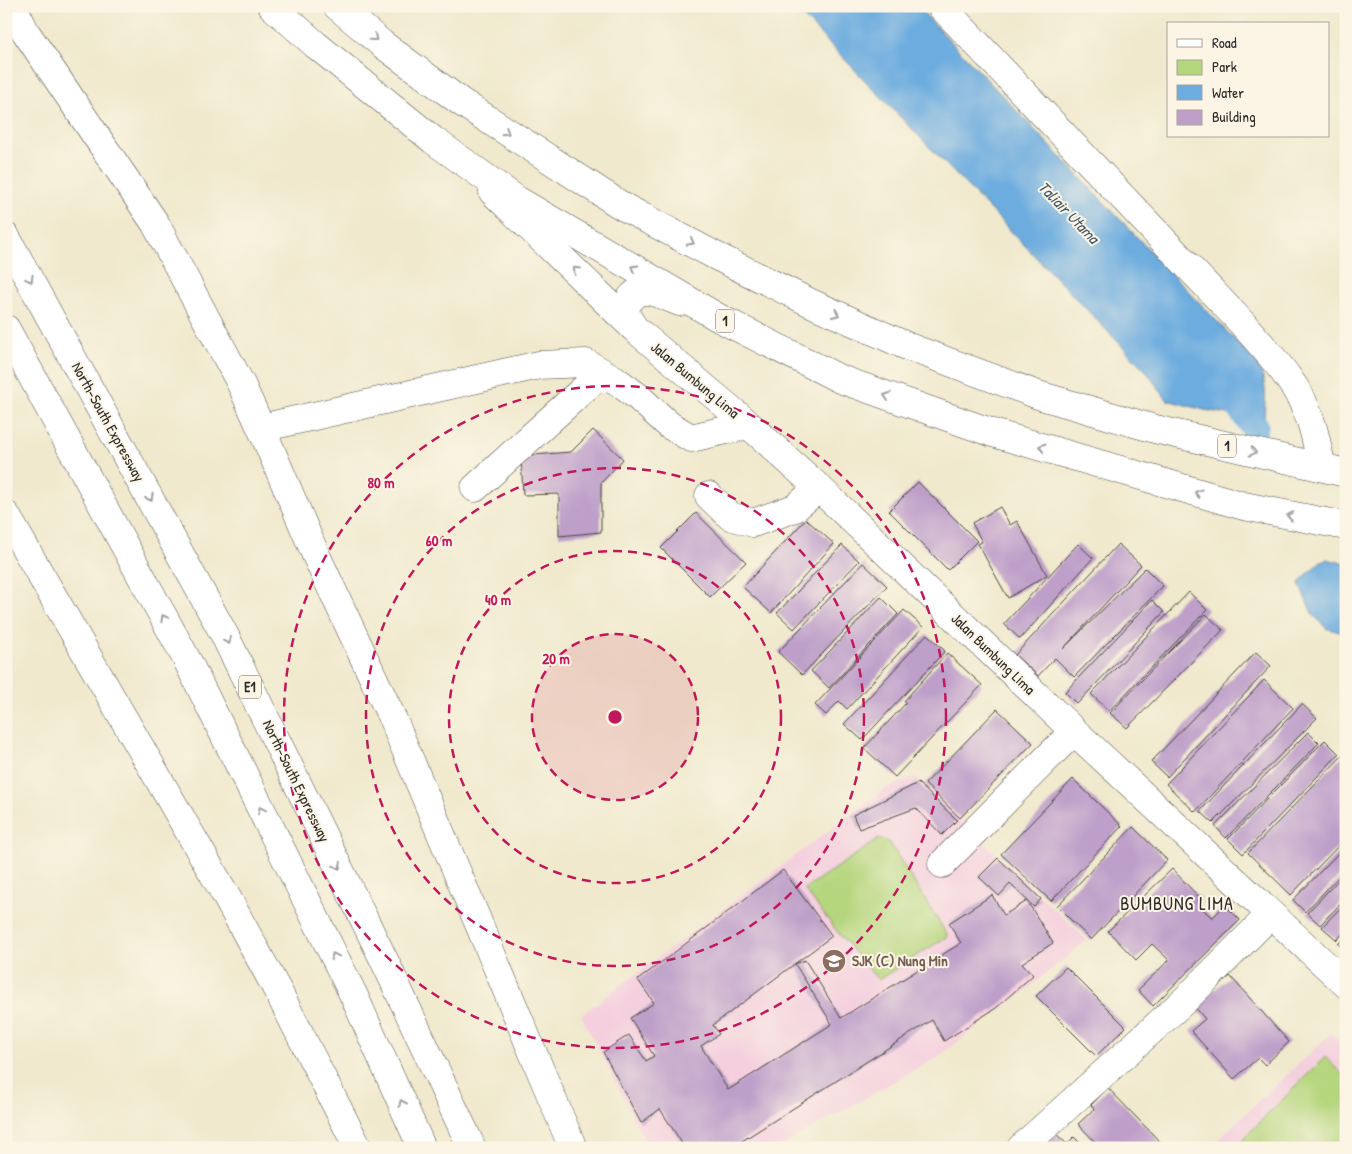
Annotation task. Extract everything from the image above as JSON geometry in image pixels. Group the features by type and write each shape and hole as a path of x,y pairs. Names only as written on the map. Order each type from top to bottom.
{"main road":[{"path":"13,6 25,30 155,223 220,343 261,428 315,553 394,722 573,1148"},
{"name":"1","path":"272,6 316,45 433,140 517,200 720,318 840,380 993,433 1244,506 1341,525"},
{"name":"1","path":"337,6 382,44 461,102 622,206 714,255 811,303 909,347 1038,395 1155,429 1322,467"},
{"path":"941,6 1278,363 1301,398 1311,421 1322,467"},
{"name":"Jalan Bumbung Lima","path":"433,140 500,198 635,329 819,488 1074,731 1346,984"},
{"name":"North–South Expressway","path":"6,236 224,634 387,966 472,1148"},
{"path":"635,329 624,313 628,301 636,292 647,290 720,318"},
{"path":"6,329 186,658 354,996 422,1148"},
{"path":"261,428 539,365 586,363 614,379 637,396 669,425 691,438 748,425"},
{"path":"475,488 597,378 614,379"},
{"path":"709,496 730,516 753,522 795,508 819,488"},
{"path":"6,515 224,894 281,997 358,1148"},
{"path":"942,864 1074,731"},
{"path":"1021,1148 1185,1000 1271,914"}],"shaded area":[{"name":"SJK (C) Nung Min","path":"915,777 1087,940 1021,994 939,1056 778,1148 731,1148 932,1020 944,1041 996,1008 1033,975 1022,963 1053,943 1027,901 1004,915 991,896 949,923 961,943 841,1018 805,960 796,963 832,1024 728,1090 701,1046 713,1025 832,936 783,871 638,980 654,1003 630,1019 654,1056 646,1061 629,1035 604,1052 641,1123 660,1109 685,1148 649,1148 581,1015 886,788","holes":["918,783 957,821 942,835 916,808 859,829 854,815","997,858 1041,898 1035,906 1010,884 999,896 979,878"]},
{"path":"1331,1033 1346,1047 1346,1078 1324,1057 1234,1148 1209,1148"}],"green space":[{"path":"879,839 889,842 948,936 878,980 804,889"},
{"path":"1325,1057 1346,1078 1346,1148 1234,1148"}],"water":[{"path":"793,6 917,6 1255,361 1264,383 1264,420 1204,410 1167,400 1146,371"},
{"path":"1327,559 1346,564 1346,634 1326,628 1312,613 1299,584 1321,561"}],"building":[{"path":"593,430 623,459 601,483 601,532 559,536 559,494 523,495 521,456 571,452"},
{"path":"918,482 977,541 948,570 889,511"},
{"path":"1000,507 1010,525 1017,521 1047,575 1008,598 978,544 982,542 972,523"},
{"path":"696,513 746,562 710,597 661,548"},
{"path":"806,519 834,544 771,613 743,587"},
{"path":"1078,544 1093,558 1020,639 1004,624"},
{"path":"1118,544 1141,565 1063,649 1145,568 1163,586 1074,677 1055,658 1038,676 1015,655"},
{"path":"842,545 859,561 794,629 777,613"},
{"path":"863,563 887,586 802,675 778,652"},
{"path":"1189,592 1207,610 1109,711 1091,694"},
{"path":"881,597 898,614 829,688 811,671"},
{"path":"1152,600 1164,612 1077,704 1065,692"},
{"path":"904,610 923,627 847,709 839,701 826,715 815,705"},
{"path":"1206,614 1223,630 1127,728 1110,713"},
{"path":"927,634 945,651 862,740 844,724"},
{"path":"1256,652 1271,666 1167,777 1151,762"},
{"path":"947,653 982,685 895,777 864,748 906,703 904,701"},
{"path":"1264,680 1293,708 1195,812 1166,784"},
{"path":"1302,704 1317,718 1213,823 1200,811"},
{"path":"997,709 1033,743 960,818 925,784"},
{"path":"1308,732 1319,743 1226,838 1215,826"},
{"path":"1325,740 1339,754 1243,854 1228,839"},
{"path":"1342,756 1346,759 1346,838 1291,895 1248,853"},
{"path":"1073,779 1122,826 1051,901 1001,854"},
{"path":"918,783 957,820 942,835 916,808 859,829 853,815"},
{"path":"1133,827 1167,860 1091,940 1057,906"},
{"path":"1346,845 1346,869 1305,912 1293,900"},
{"path":"998,858 1041,899 1034,907 1010,884 999,896 979,877"},
{"path":"1172,869 1200,898 1196,902 1212,918 1225,905 1240,920 1153,1006 1138,990 1169,960 1152,944 1136,960 1108,931"},
{"path":"783,870 832,936 713,1025 719,1034 701,1046 728,1090 832,1024 795,964 805,960 841,1018 961,943 949,923 992,895 1004,915 1027,901 1053,943 1022,963 1033,975 996,1008 944,1041 932,1020 731,1148 685,1148 660,1109 641,1123 603,1052 629,1035 646,1061 654,1056 630,1018 654,1003 638,980"},
{"path":"1346,872 1346,898 1320,925 1307,913"},
{"path":"1346,902 1346,930 1337,940 1322,927"},
{"path":"1346,936 1346,951 1338,944"},
{"path":"1066,967 1126,1027 1096,1056 1036,996"},
{"path":"1230,976 1289,1042 1265,1065 1258,1058 1234,1079 1191,1031 1205,1019 1195,1007"},
{"path":"1108,1088 1166,1148 1101,1148 1078,1124 1094,1109 1091,1105"},
{"path":"1055,1133 1067,1144 1074,1137 1084,1147 1089,1143 1093,1148 1040,1148"}],"waterway":[{"name":"Taliair Utama","path":"1225,385 1254,426"}],"place":[{"name":"SJK (C) Nung Min","path":"834,961"}],"district":[{"name":"BUMBUNG LIMA","path":"1177,904"}]}
